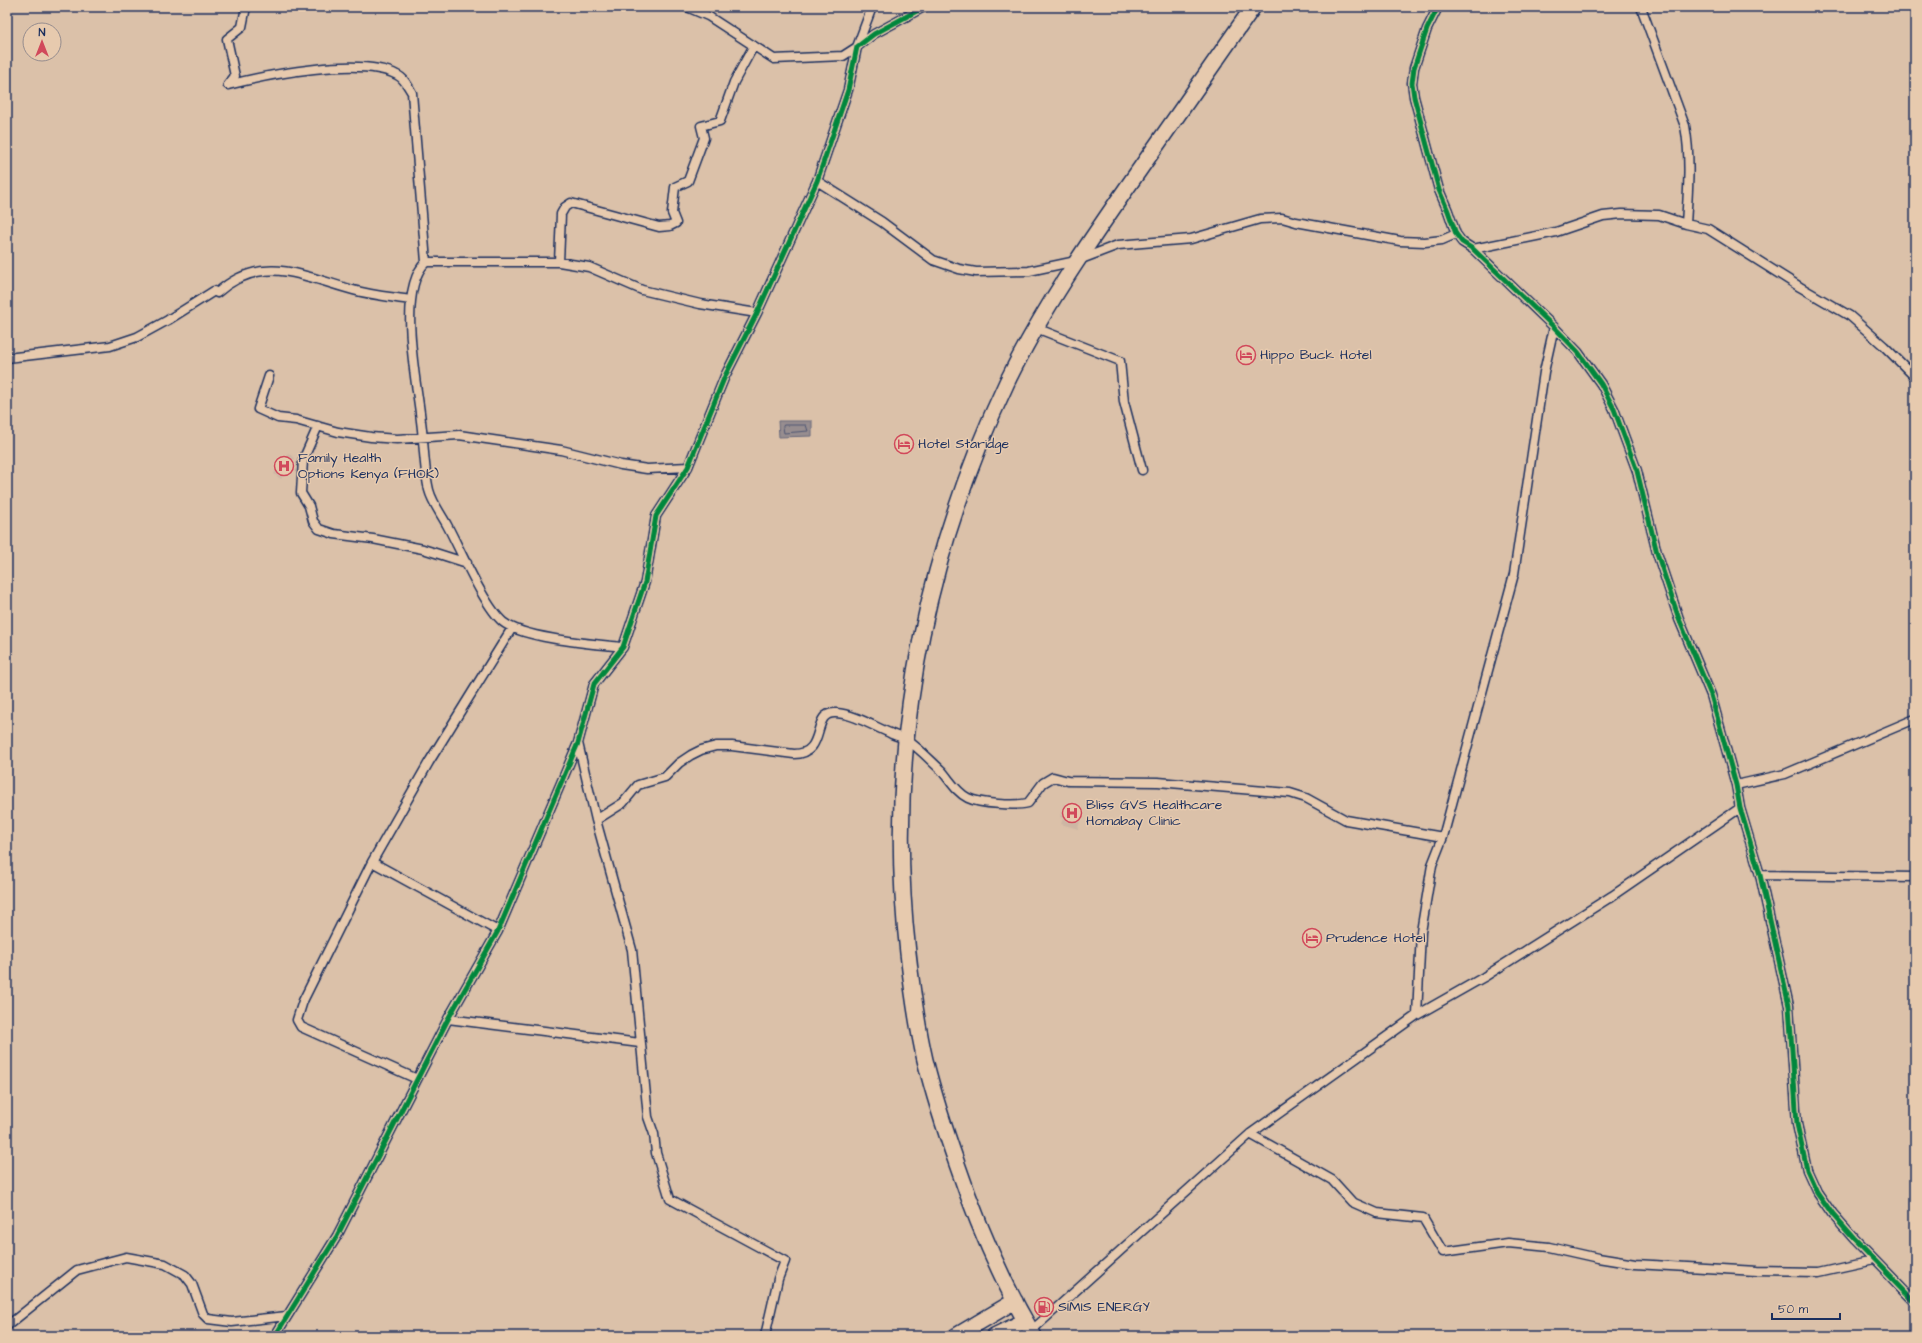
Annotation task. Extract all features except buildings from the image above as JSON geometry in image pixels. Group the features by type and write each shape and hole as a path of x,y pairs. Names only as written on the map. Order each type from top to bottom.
{"highway":[{"path":"994,1336 1030,1329 1015,1301 974,1214 942,1122 925,1058 914,1000 905,921 902,856 906,740 914,673 925,613 960,494 1008,381 1036,328 1076,261 1253,7"},
{"path":"956,1336 1015,1301"}],"street":[{"path":"246,7 242,27 227,39 235,76 228,84 269,75 322,69 360,68 381,69 398,75 407,84 412,93 426,262"},
{"path":"688,7 708,16 753,47 774,59 843,56 857,48 874,34 924,7"},
{"path":"275,1336 337,1236 448,1019 498,931 578,743 594,684 624,647 644,582 656,516 688,467 725,376 757,313 818,181 848,90 857,48 872,7"},
{"path":"1438,7 1427,29 1414,68 1412,83 1424,140 1439,190 1456,234 1462,242 1473,249 1554,327 1587,365 1601,384 1614,409 1636,471 1657,553 1677,611 1711,695 1736,785 1740,808 1760,874 1789,1006 1797,1124 1807,1170 1817,1192 1833,1215 1873,1260 1915,1302"},
{"path":"1641,7 1685,126 1688,141 1689,181 1686,224"},
{"path":"559,262 561,214 564,207 571,203 658,227 670,226 676,223 672,212 675,187 688,181 704,138 701,126 720,121 734,82 753,47"},
{"path":"818,181 876,218 923,253 942,264 976,272 1029,270 1076,261 1118,244 1191,239 1260,219 1282,218 1296,222 1400,241 1425,242 1442,240 1456,234"},
{"path":"1473,249 1556,232 1603,216 1622,214 1659,215 1686,224 1708,229 1800,287 1850,316 1884,346 1915,378"},
{"path":"624,647 572,641 512,628 496,614 481,591 429,491 415,385 410,300 415,277 420,267 426,262 559,262 589,267 642,290 700,304 757,313"},
{"path":"7,358 110,346 137,337 168,320 214,291 217,293 225,286 254,271 286,271 355,290 410,300"},
{"path":"1417,1015 1421,932 1432,865 1443,837 1514,574 1544,372 1554,327"},
{"path":"1036,328 1120,361 1124,402 1142,470"},
{"path":"269,376 258,409 278,418 296,420 338,432 396,439 459,435 512,441 561,450 621,466 647,469 688,467"},
{"path":"318,426 303,460 301,493 309,506 313,521 319,529 334,534 373,539 423,549 467,563"},
{"path":"417,1080 301,1027 297,1020 302,1001 372,862 429,762 512,628"},
{"path":"596,820 623,803 638,785 664,777 691,754 701,750 716,746 732,746 794,754 808,752 814,746 818,730 823,719 834,712 848,715 906,740 942,771 957,791 969,799 983,802 1019,805 1028,803 1043,783 1053,777 1068,781 1158,782 1290,793 1306,798 1346,820 1443,837"},
{"path":"1736,785 1785,774 1915,719"},
{"path":"578,743 596,820 632,950 648,1117 654,1134 656,1152 670,1198 785,1261 778,1279 765,1336"},
{"path":"1030,1329 1250,1134 1417,1015 1484,977 1612,896 1740,808"},
{"path":"372,862 498,931"},
{"path":"1760,874 1915,877"},
{"path":"448,1019 640,1043"},
{"path":"1250,1134 1332,1180 1352,1202 1377,1213 1423,1218 1443,1252 1508,1243 1549,1246 1598,1258 1636,1264 1757,1271 1818,1272 1873,1260"},
{"path":"7,1326 77,1270 126,1256 165,1264 185,1275 192,1284 203,1314 208,1318 232,1322 287,1316"}],"shaded area":[{"name":"Family Health Options Kenya (FHOK)","path":"288,453 295,458 281,479 274,474"},
{"name":"Bliss GVS Healthcare Homabay Clinic","path":"1064,804 1083,809 1078,829 1061,824 1063,818 1060,817"}],"water":[{"path":"778,421 812,421 812,436 779,437"}],"cycle path":[{"path":"275,1336 337,1236 448,1019 498,931 578,743 594,684 623,647 645,582 656,516 688,467 725,376 757,313 817,181 848,90 857,47 874,34 924,7"},
{"path":"1438,7 1427,29 1414,68 1412,83 1414,97 1439,190 1456,234 1462,242 1473,249 1578,352 1601,384 1614,409 1637,471 1657,553 1679,619 1711,695 1736,785 1740,808 1760,875 1789,1006 1797,1124 1807,1170 1817,1192 1833,1215 1915,1302"}],"place":[{"name":"Hippo Buck Hotel","path":"1246,355"},
{"name":"Hotel Staridge","path":"904,444"},
{"name":"Family Health Options Kenya (FHOK)","path":"284,466"},
{"name":"Bliss GVS Healthcare Homabay Clinic","path":"1072,813"},
{"name":"Prudence Hotel","path":"1312,938"},
{"name":"SIMIS ENERGY","path":"1044,1307"}]}
